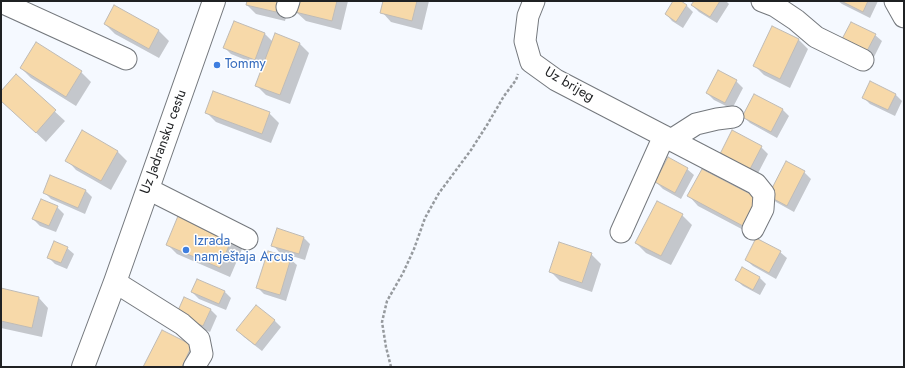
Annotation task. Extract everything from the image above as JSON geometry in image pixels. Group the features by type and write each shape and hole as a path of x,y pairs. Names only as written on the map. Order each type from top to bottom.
{"main road":[{"name":"Uz Jadransku cestu","path":"83,367 115,282 214,1"}],"street":[{"path":"527,51 525,41 528,16 534,1"},
{"path":"762,1 780,9 816,37 863,60"},
{"path":"895,1 904,18"},
{"path":"1,2 126,59"},
{"name":"Uz brijeg","path":"527,51 531,62 556,80 756,184 764,194 763,210 753,228"},
{"path":"621,232 667,138 696,124 733,117"},
{"path":"148,189 247,239"},
{"path":"115,282 182,324 199,339 202,354 194,367"}],"path":[{"path":"391,367 382,322 387,301 403,273 425,218 439,193 471,150 504,96 516,80 527,51"}],"building":[{"path":"247,1 278,1 276,12 246,5"},
{"path":"298,1 337,1 332,21 295,12"},
{"path":"383,1 417,1 412,21 380,13"},
{"path":"673,1 681,1 687,5 676,22 665,14"},
{"path":"694,1 720,1 710,17 691,5"},
{"path":"841,1 868,1 863,12"},
{"path":"114,5 159,30 149,49 104,24"},
{"path":"234,21 265,33 255,60 223,48"},
{"path":"851,22 876,34 867,51 842,39"},
{"path":"772,26 799,39 780,79 753,66"},
{"path":"275,33 300,43 280,95 255,86"},
{"path":"36,42 82,71 66,97 20,68"},
{"path":"718,70 737,80 725,103 706,93"},
{"path":"16,74 56,110 36,133 1,101 1,91"},
{"path":"870,81 896,94 888,110 862,98"},
{"path":"213,91 270,112 262,134 205,113"},
{"path":"754,94 783,109 771,132 742,117"},
{"path":"82,130 118,151 101,181 65,161"},
{"path":"732,130 762,146 749,171 719,156"},
{"path":"668,157 688,168 675,193 655,182"},
{"path":"786,161 805,171 787,206 768,196"},
{"path":"702,169 758,198 743,226 687,196"},
{"path":"50,175 86,190 78,208 43,193"},
{"path":"41,199 58,206 49,226 32,219"},
{"path":"657,201 683,214 661,256 635,243"},
{"path":"178,216 232,238 220,268 166,245"},
{"path":"277,228 304,237 299,254 271,246"},
{"path":"756,238 781,251 769,273 745,260"},
{"path":"54,241 68,247 61,263 47,258"},
{"path":"559,242 592,253 582,283 549,272"},
{"path":"268,251 291,258 280,295 256,288"},
{"path":"742,267 760,277 753,290 735,280"},
{"path":"197,279 225,291 219,304 191,292"},
{"path":"1,288 39,297 32,328 1,321"},
{"path":"184,297 211,309 203,326 176,315"},
{"path":"256,305 275,320 255,345 236,330"},
{"path":"162,330 192,345 182,367 143,367"}],"place":[{"name":"Tommy","path":"217,65"},
{"name":"Izrada namještaja Arcus","path":"186,250"}]}
